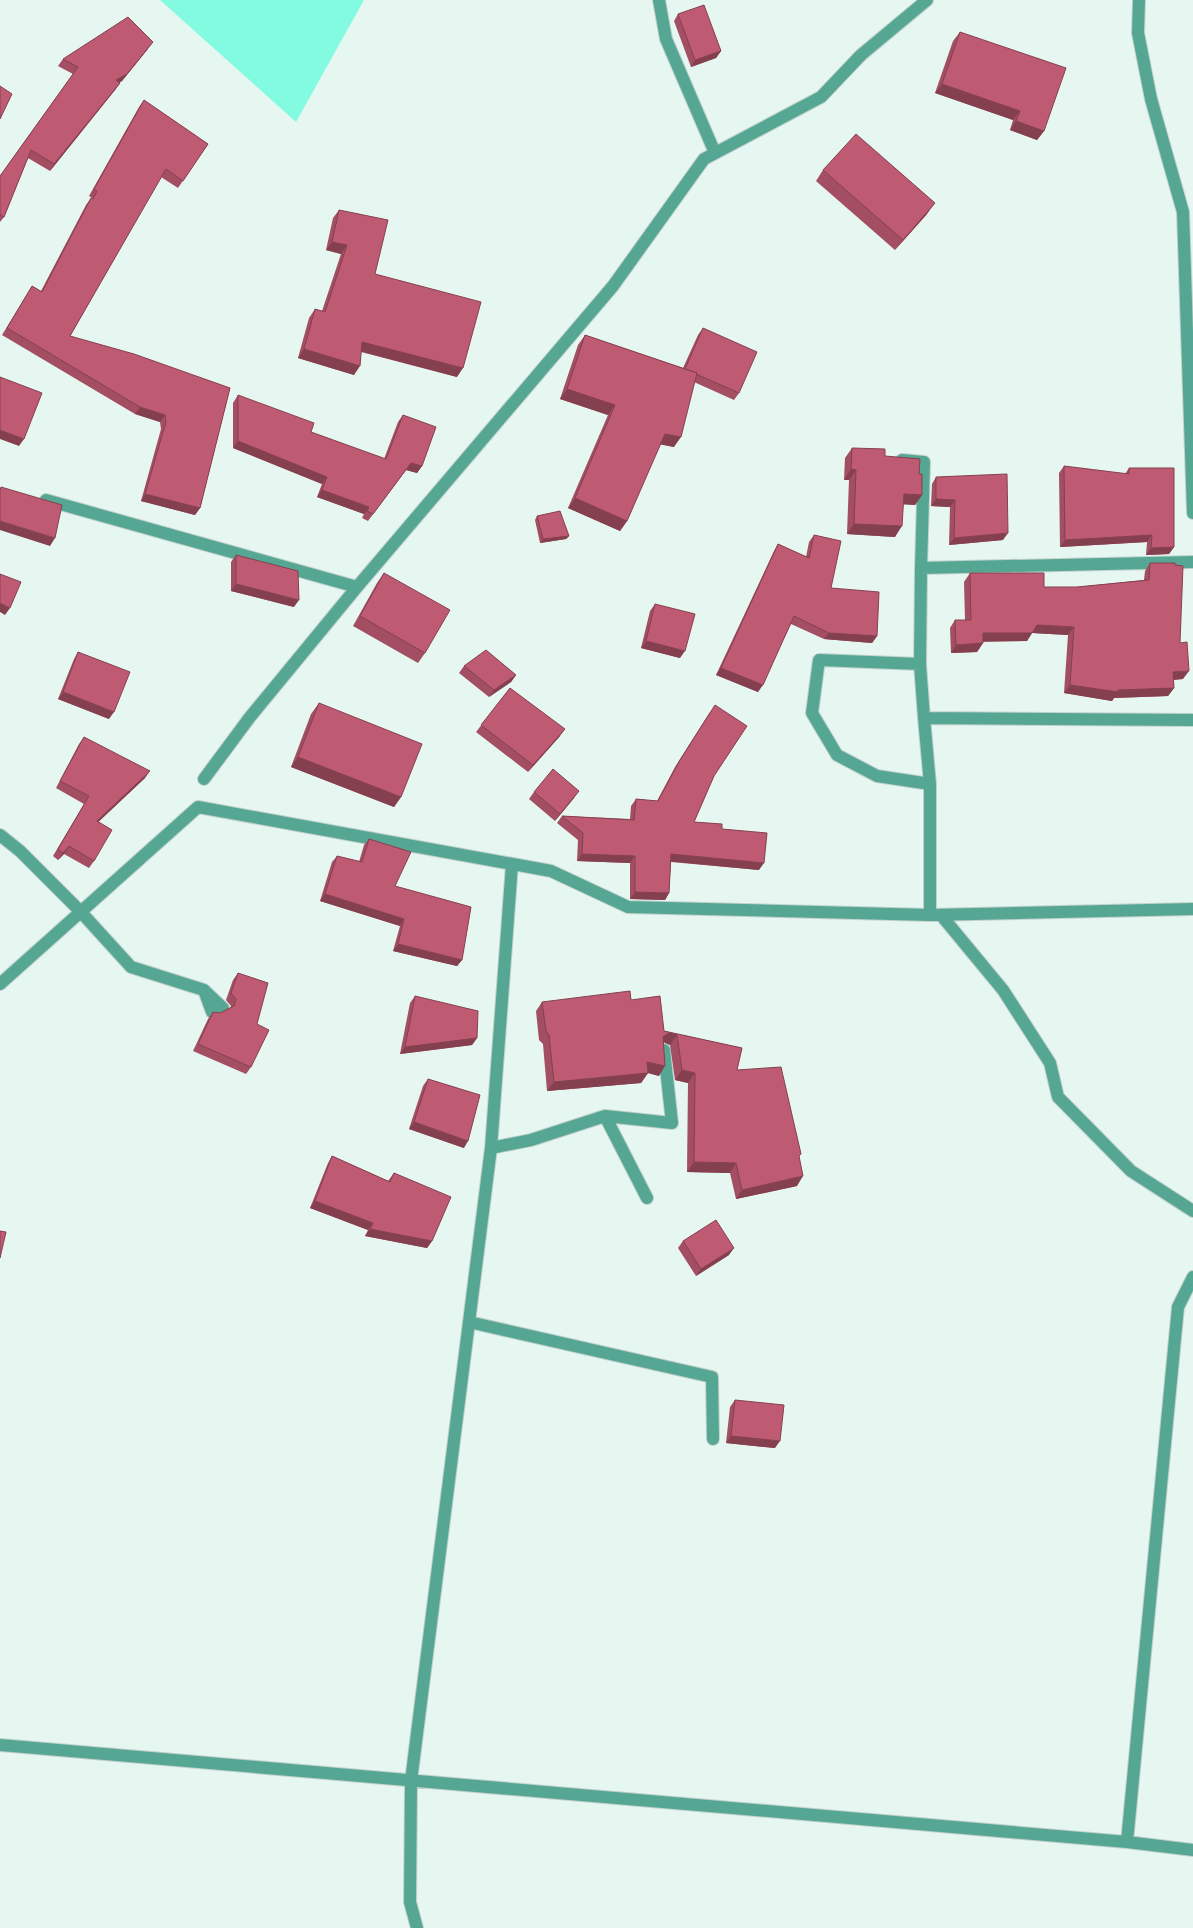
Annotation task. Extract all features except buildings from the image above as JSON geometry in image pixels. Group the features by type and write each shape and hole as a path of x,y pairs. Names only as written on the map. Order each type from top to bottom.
{"street":[{"path":"659,0 666,38 715,153"},
{"path":"906,17 910,0"},
{"path":"204,779 250,717 357,586 613,286 704,160 821,97 862,56 927,0"},
{"path":"1139,0 1138,33 1151,100 1183,212 1193,513"},
{"path":"890,459 924,462 920,664 930,784 935,915 1003,990 1050,1063 1058,1097 1131,1171 1193,1211"},
{"path":"34,497 357,586"},
{"path":"921,568 1193,562"},
{"path":"920,664 819,660 812,713 837,754 877,776 930,784"},
{"path":"924,718 1193,720"},
{"path":"0,984 198,807 551,871 628,907 935,915 1193,909"},
{"path":"0,835 20,851 80,911 131,968 204,990"},
{"path":"417,1928 410,1902 411,1781 491,1148 512,864"},
{"path":"491,1148 531,1140 605,1116 672,1123 664,1050"},
{"path":"605,1116 647,1198"},
{"path":"1127,1842 1178,1307 1193,1277"},
{"path":"469,1322 712,1378 713,1439"},
{"path":"0,1746 1127,1842 1193,1850"}],"green space":[{"path":"160,0 364,0 296,122"}]}
